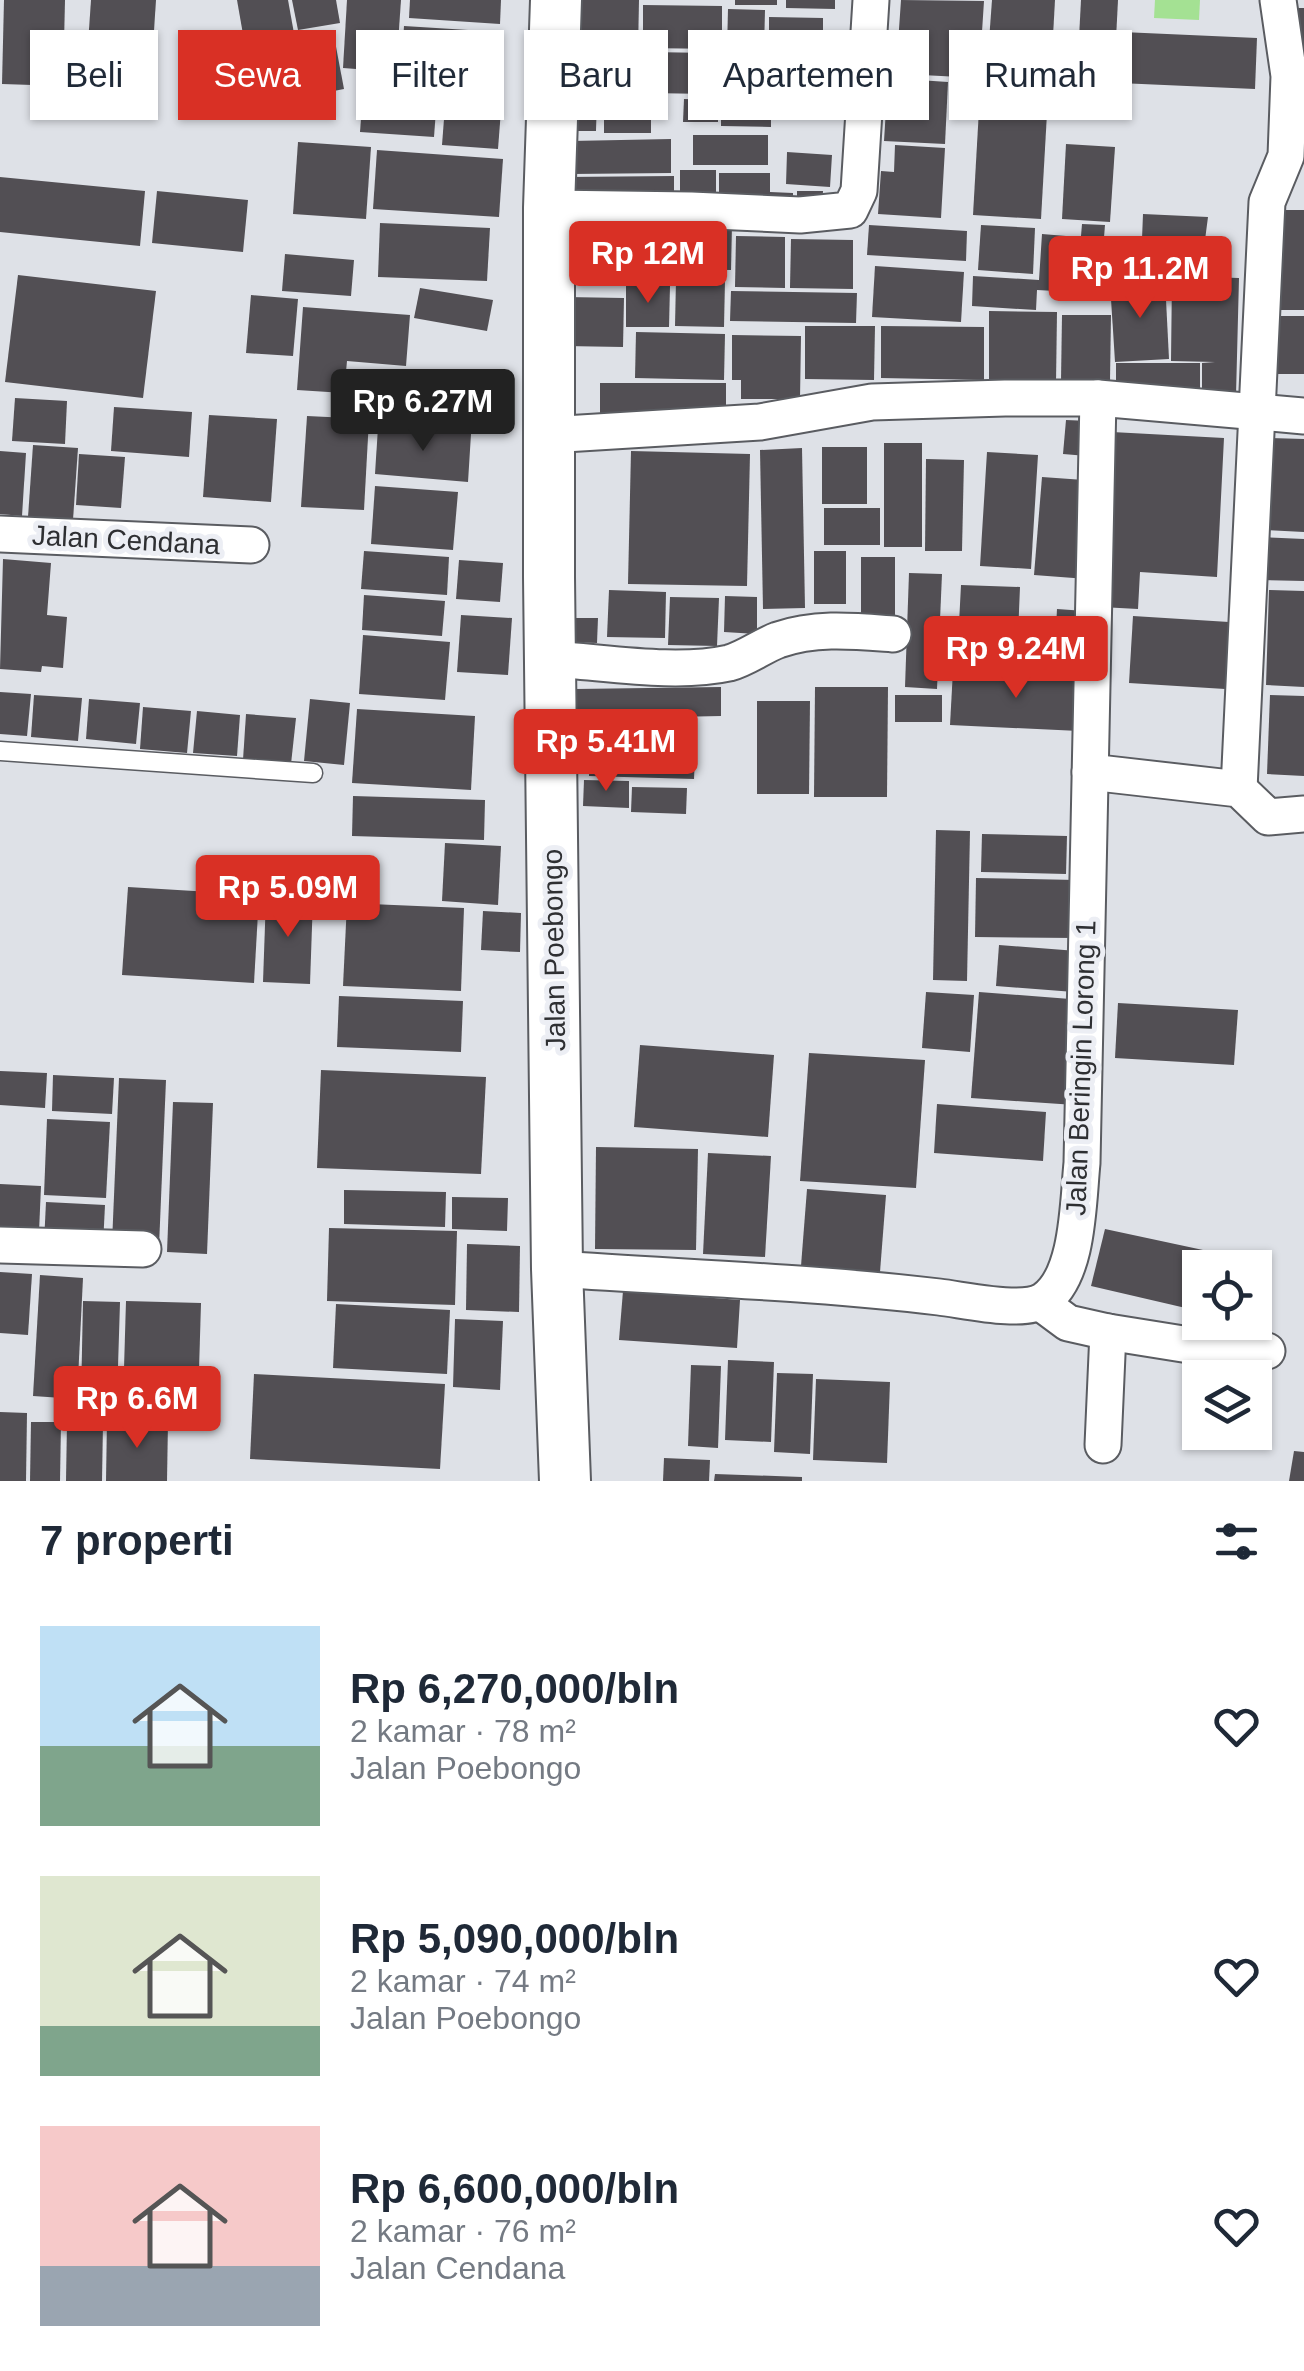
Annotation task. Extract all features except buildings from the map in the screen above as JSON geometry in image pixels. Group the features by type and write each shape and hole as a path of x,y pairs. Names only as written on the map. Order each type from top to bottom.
{"main road":[{"name":"Jalan Poebongo","path":"556,0 549,208 548,434 558,1269 565,1481"}],"street":[{"path":"549,208 800,215 850,210 860,192 871,0"},
{"path":"1240,789 1254,413 1267,202 1290,183 1286,156 1289,76 1278,0"},
{"path":"548,434 760,422 872,402 1098,398 1304,416"},
{"name":"Jalan Beringin Lorong 1","path":"1041,1302 1058,1285 1068,1265 1082,1164 1098,398"},
{"name":"Jalan Cendana","path":"0,534 251,545"},
{"path":"550,659 691,666 730,662 805,632 893,634"},
{"path":"1090,772 1240,789 1268,817 1304,814"},
{"path":"0,1246 143,1249"},
{"path":"558,1269 902,1293 1014,1306 1041,1302 1068,1323 1108,1332 1208,1348 1267,1352"},
{"path":"1103,1445 1108,1332"}],"lane":[{"path":"0,751 313,773"}],"green space":[{"path":"1155,0 1200,0 1199,20 1154,18"}]}
